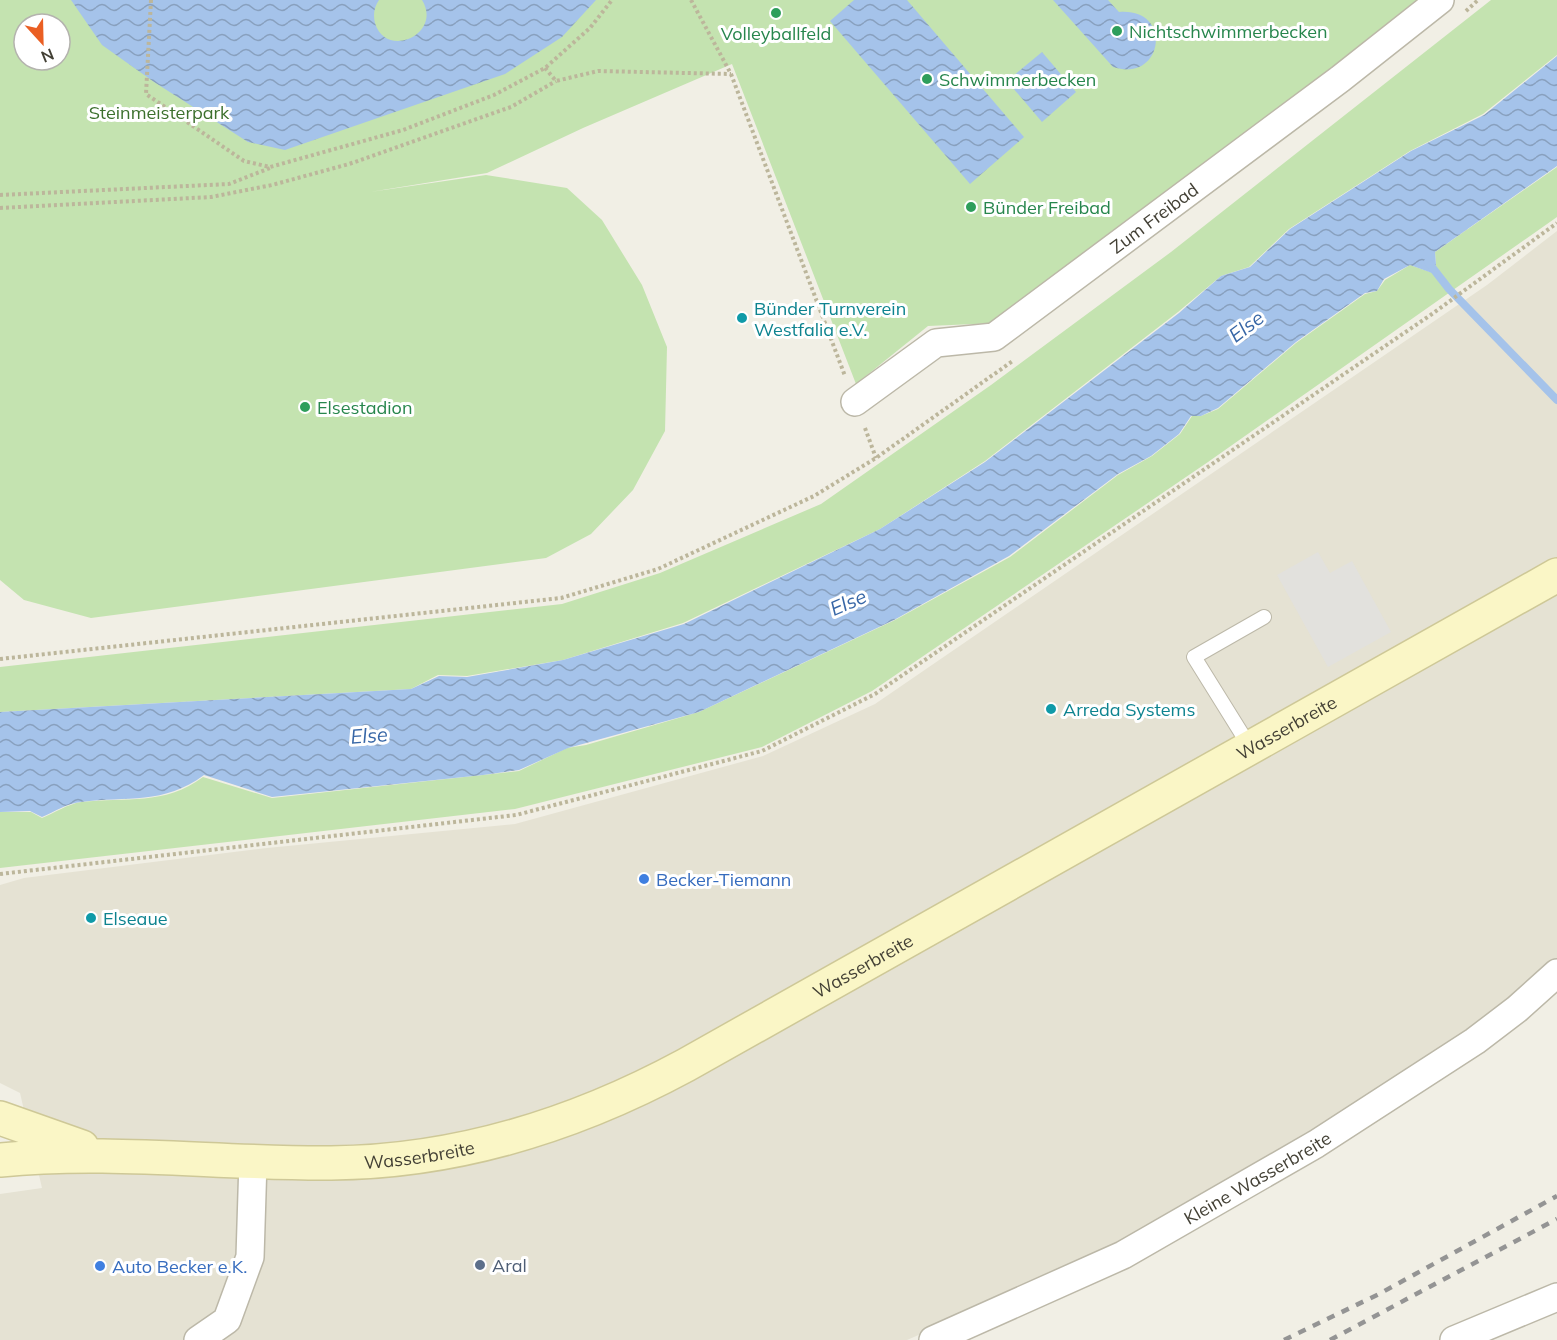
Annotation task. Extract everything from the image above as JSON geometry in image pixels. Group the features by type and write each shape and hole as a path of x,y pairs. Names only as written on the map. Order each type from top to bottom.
{"main road":[{"name":"Wasserbreite","path":"0,1160 42,1156 109,1155 331,1163 425,1156 518,1137 604,1107 697,1059 1557,574"},
{"name":"Wasserbreite","path":"0,1118 109,1155"}],"street":[{"name":"Zum Freibad","path":"855,402 936,343 994,337 1340,79 1452,6"},
{"name":"Kleine Wasserbreite","path":"933,1340 1123,1255 1316,1144 1475,1041 1517,1009 1557,973"},
{"path":"198,1340 227,1320 250,1257 253,1161"},
{"path":"1454,1340 1557,1297"}],"lane":[{"path":"1250,747 1194,657 1264,617"}],"path":[{"path":"151,0 146,94 244,161 270,167"},
{"path":"0,195 229,184 270,167 402,130 494,95 545,68 590,28 612,0"},
{"path":"691,0 731,74 876,458"},
{"path":"1452,6 1478,0"},
{"path":"545,68 556,81"},
{"path":"0,208 211,197 272,186 349,164 511,107 556,81 598,71 731,74"},
{"path":"0,874 516,815 762,751 875,694 1432,314 1557,223"},
{"path":"0,659 561,598 658,569 814,496 876,458 1019,356"}],"shaded area":[{"path":"1557,231 1557,964 1424,1065 1121,1248 907,1340 0,1340 0,1194 42,1188 20,1093 0,1083 0,885 24,878 267,848 515,824 763,756 875,704 1487,285"},
{"path":"1318,552 1330,573 1352,561 1391,632 1328,667 1277,575"}],"green space":[{"name":"Steinmeisterpark","path":"0,0 1424,0 998,323 928,326 856,384 732,64 583,128 487,173 370,192 486,175 567,188 602,220 642,285 667,347 665,431 633,490 591,534 546,558 91,618 24,600 0,580"},
{"path":"1491,0 1557,0 1557,55 1483,114 1410,151 1289,229 1249,267 1221,276 1178,312 985,461 880,529 683,623 563,660 467,676 438,675 411,689 0,712 0,667 562,604 660,573 821,504 991,385 1171,252"},
{"path":"1557,167 1557,217 1208,462 872,691 762,747 515,809 0,868 0,812 31,812 42,818 81,802 159,796 188,786 203,777 272,798 519,771 567,748 586,745 699,712 895,620 1010,557 1118,475 1152,456 1180,434 1192,416 1201,416 1218,409 1296,343 1365,294 1377,291 1385,280 1410,265 1433,273 1436,264 1435,252"}],"water":[{"path":"71,0 379,0 374,11 375,23 381,34 390,40 400,41 419,32 425,23 426,12 422,0 596,0 562,37 505,74 285,150 248,142 154,82 102,45"},
{"name":"Schwimmerbecken","path":"854,0 907,0 1024,137 970,184 830,21"},
{"name":"Nichtschwimmerbecken","path":"1053,0 1108,0 1119,12 1137,14 1148,21 1155,32 1156,44 1152,56 1143,65 1130,69 1113,67"},
{"path":"1042,52 1076,92 1042,122 1007,81"},
{"name":"Else","path":"1557,56 1557,166 1435,252 1436,264 1432,273 1410,265 1384,279 1377,291 1365,293 1296,342 1218,408 1201,416 1191,416 1179,434 1151,456 1118,474 1009,556 894,620 699,712 568,748 519,770 272,797 204,775 189,785 160,795 76,803 42,817 30,811 0,812 0,712 411,689 439,676 467,677 563,660 684,624 880,529 985,462 1179,313 1221,276 1250,267 1290,229 1411,151 1484,115"}],"waterway":[{"path":"1428,262 1449,289 1557,400"}],"railway":[{"path":"1284,1340 1379,1294 1557,1196"},
{"path":"1330,1340 1557,1219"}],"place":[{"name":"Volleyballfeld","path":"776,13"},
{"name":"Nichtschwimmerbecken","path":"1117,31"},
{"name":"Schwimmerbecken","path":"927,79"},
{"name":"Bünder Freibad","path":"971,207"},
{"name":"Bünder Turnverein Westfalia e.V.","path":"742,318"},
{"name":"Elsestadion","path":"305,407"},
{"name":"Arreda Systems","path":"1051,709"},
{"name":"Becker-Tiemann","path":"644,879"},
{"name":"Elseaue","path":"91,918"},
{"name":"Aral","path":"480,1265"},
{"name":"Auto Becker e.K.","path":"100,1266"}]}
